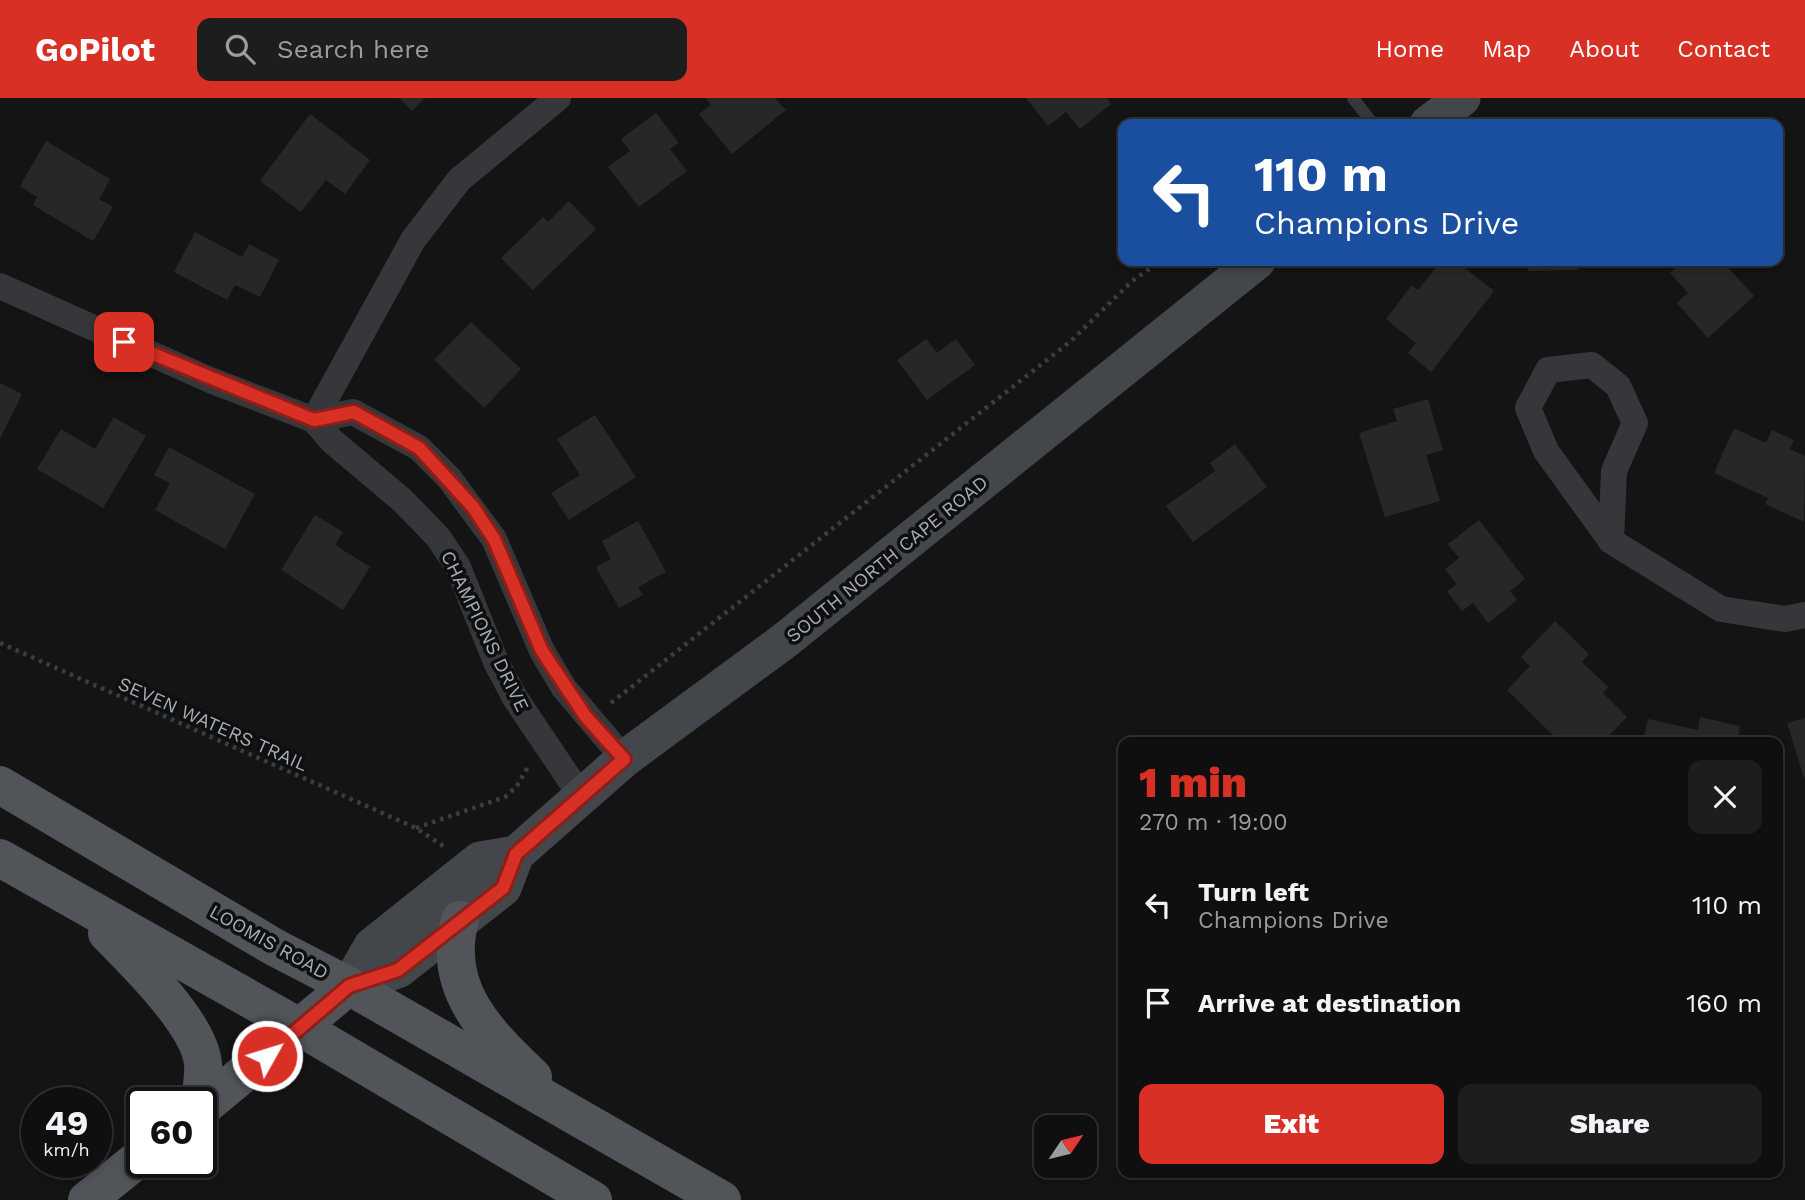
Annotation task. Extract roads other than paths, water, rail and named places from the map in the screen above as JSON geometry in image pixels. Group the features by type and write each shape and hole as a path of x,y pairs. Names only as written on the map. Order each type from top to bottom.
{"main road":[{"path":"1435,119 1462,98"},
{"name":"SOUTH NORTH CAPE ROAD","path":"349,986 398,970 503,888 516,854 624,759 784,641 1250,266"},
{"name":"LOOMIS ROAD","path":"0,785 274,947 349,986 722,1200"},
{"name":"SOUTH NORTH CAPE ROAD","path":"217,1097 349,986 372,946 480,860 516,854"},
{"path":"0,858 301,1028 593,1200"},
{"path":"73,899 148,974 194,1039 203,1063 201,1087"},
{"path":"460,920 454,961 461,989 506,1051 568,1110"},
{"path":"87,1200 126,1169"}],"street":[{"path":"314,420 413,240 460,180 558,98"},
{"name":"CHAMPIONS DRIVE","path":"0,286 210,380 314,420 332,441 402,500 438,537 458,567 496,662 515,698 581,796"},
{"path":"1611,541 1614,471 1636,423 1618,386 1592,365 1548,370 1528,408 1546,451 1611,541 1721,610 1784,619 1805,615"},
{"path":"314,420 354,412 419,448 449,478 494,539 542,651 564,688 624,759"}],"lane":[{"path":"1353,98 1369,119"}]}
